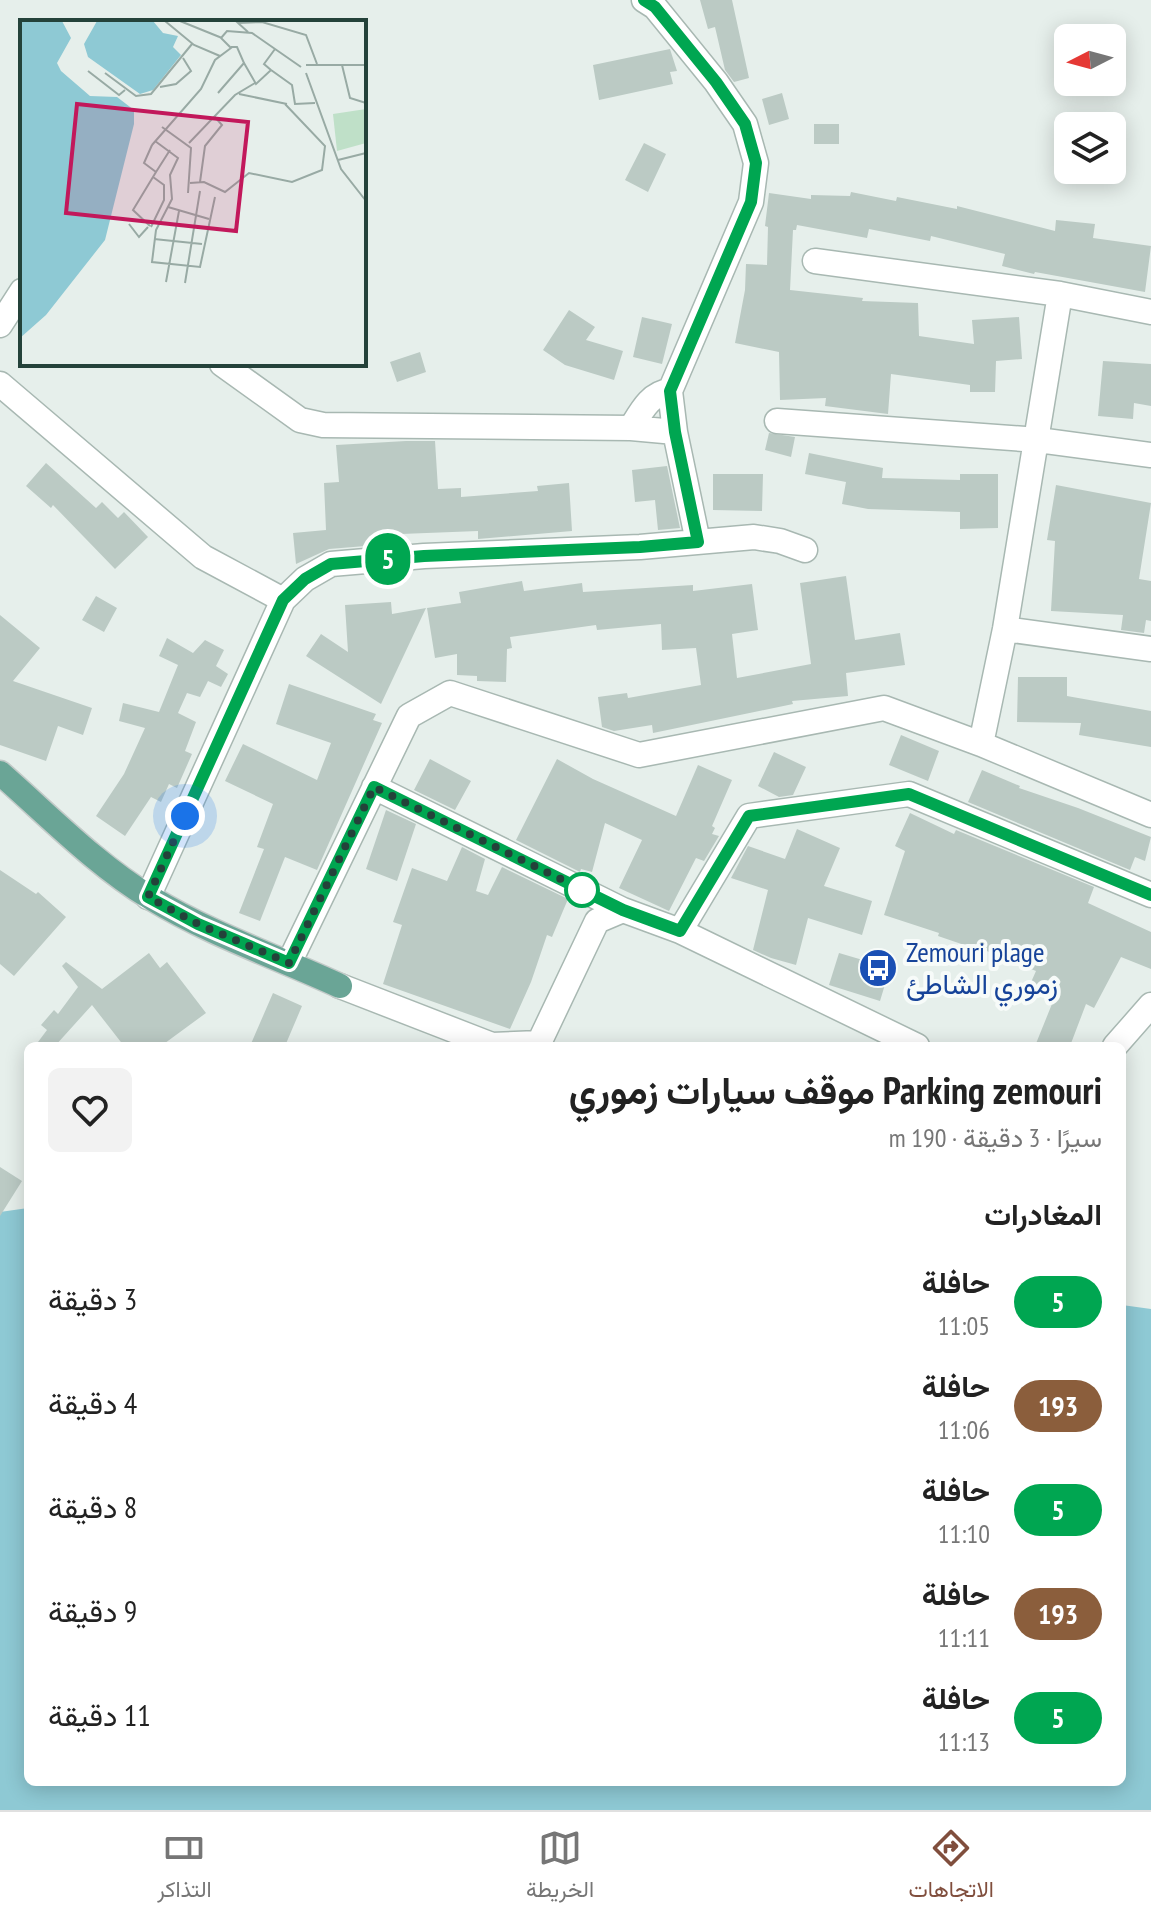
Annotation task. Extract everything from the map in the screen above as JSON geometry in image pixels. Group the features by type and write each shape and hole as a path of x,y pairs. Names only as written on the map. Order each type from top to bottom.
{"main road":[{"path":"0,773 148,897 198,924 340,986"}],"street":[{"path":"644,0 655,7 745,124 756,163 751,202 670,391 675,432 698,542"},
{"path":"815,261 1060,294 1151,312"},
{"path":"0,325 20,294"},
{"path":"981,744 1005,629 1060,294"},
{"path":"225,366 300,420 323,425 631,428 675,432"},
{"path":"0,384 203,557 283,600"},
{"path":"631,428 645,405 660,392 670,391"},
{"path":"777,421 1038,440 1151,455"},
{"path":"148,897 283,600 305,579 331,564 424,556 640,547 754,537 780,541 805,550"},
{"path":"1005,629 1151,649"},
{"path":"289,963 409,716 450,693 639,755 884,708 981,744 1151,815"},
{"path":"374,787 623,910 680,931 909,1042"},
{"path":"680,931 749,816 909,794 1151,895"},
{"path":"547,1042 597,921 623,910"},
{"path":"340,986 484,1042"},
{"path":"1119,1042 1151,1005"}],"water":[{"path":"24,1209 24,1786 1126,1786 1126,1306 1151,1309 1151,1810 0,1810 0,1212"}],"building":[{"path":"700,0 732,0 749,78 734,82 725,70 715,27 708,29"},
{"path":"670,49 677,71 670,72 673,84 599,100 593,65"},
{"path":"782,93 789,119 769,125 762,99"},
{"path":"814,124 839,124 839,144 814,144"},
{"path":"644,143 666,154 648,192 625,180"},
{"path":"851,192 896,201 897,197 957,209 957,206 1055,231 1056,220 1095,224 1093,238 1151,246 1145,292 1002,266 1005,254 931,236 930,241 869,229 867,238 797,225 793,230 790,290 863,298 862,301 918,303 919,336 974,344 972,320 1019,317 1022,359 996,361 995,392 970,392 970,385 891,374 888,414 825,406 826,398 780,400 779,352 735,343 745,290 746,264 767,265 768,227 765,226 769,193 811,199 811,195 850,196"},
{"path":"569,310 595,327 586,340 623,351 614,380 565,365 543,350"},
{"path":"642,317 672,324 662,364 633,357"},
{"path":"420,352 426,372 397,382 390,362"},
{"path":"1103,361 1151,364 1151,406 1134,403 1133,419 1098,416"},
{"path":"769,433 795,437 791,457 765,450"},
{"path":"435,441 438,489 461,488 461,497 538,491 537,486 569,483 572,531 478,539 478,531 401,534 402,543 329,549 296,564 293,533 326,530 324,483 339,482 336,445"},
{"path":"809,453 883,468 882,478 960,480 960,474 998,474 998,528 960,529 960,512 868,509 842,504 846,482 805,474"},
{"path":"46,463 96,508 102,502 118,518 124,512 148,537 115,569 53,505 51,508 26,486"},
{"path":"667,466 680,528 658,530 655,500 635,502 632,470"},
{"path":"713,474 763,474 762,511 713,510"},
{"path":"1056,485 1151,503 1139,579 1151,581 1151,621 1146,620 1144,633 1121,630 1123,615 1051,611 1055,541 1047,540"},
{"path":"846,576 855,640 900,633 905,665 846,673 848,696 792,701 793,704 653,733 652,725 614,731 602,727 598,697 627,693 628,698 701,685 696,648 662,650 661,624 597,630 596,625 510,637 512,648 507,649 506,682 477,681 477,676 457,675 457,654 435,658 427,608 461,603 459,592 522,581 524,591 582,583 583,592 693,585 693,591 752,584 758,630 732,634 737,678 811,664 800,583"},
{"path":"96,596 117,608 104,632 82,620"},
{"path":"391,602 392,614 426,608 381,704 306,656 321,634 348,652 345,605"},
{"path":"0,615 40,648 13,681 92,708 83,735 58,726 46,761 0,745"},
{"path":"167,638 193,653 205,640 224,650 216,666 228,674 221,687 208,681 200,697 187,693 178,713 196,722 185,751 192,754 177,788 169,784 161,802 151,797 125,836 96,816 124,774 145,728 119,721 123,703 159,712 178,665 159,656"},
{"path":"1018,677 1067,677 1067,696 1151,711 1151,747 1079,735 1081,723 1017,722"},
{"path":"289,684 376,714 373,720 382,723 317,870 285,857 260,921 239,913 264,849 257,847 273,804 225,781 243,744 317,780 331,743 276,724"},
{"path":"901,735 939,751 928,781 889,765"},
{"path":"774,752 806,767 793,795 779,797 758,786"},
{"path":"430,759 471,781 455,810 414,790"},
{"path":"557,759 593,779 676,816 698,765 732,780 712,826 715,828 712,834 719,836 704,861 696,858 669,911 619,888 642,840 605,823 592,872 581,869 580,872 516,840"},
{"path":"982,770 1019,788 1151,837 1145,861 1135,857 1130,870 968,802"},
{"path":"386,810 416,824 397,881 366,869"},
{"path":"910,813 954,834 956,830 1094,887 1088,903 1151,932 1151,969 1121,957 1094,1008 1086,1004 1072,1042 1037,1042 1054,999 1028,989 1036,971 884,915 905,851 895,846"},
{"path":"797,829 840,848 824,886 872,901 862,935 808,918 796,965 753,950 768,890 731,878 748,846 785,859"},
{"path":"462,847 485,859 476,891 488,895 502,867 568,899 552,937 547,935 510,1029 383,984 402,925 393,922 412,868 447,881"},
{"path":"0,870 36,894 38,892 66,917 14,976 0,964"},
{"path":"149,953 160,968 167,962 206,1013 166,1042 121,1042 92,1005 59,1042 38,1042 47,1030 41,1025 54,1010 58,1014 78,987 62,966 66,962 102,989"},
{"path":"839,953 890,968 880,1001 829,985"},
{"path":"273,993 302,1006 287,1042 252,1042"},
{"path":"0,1167 22,1181 0,1216"}],"bus line":[{"name":"5","path":"644,0 655,7 716,82 745,124 756,163 751,202 670,391 675,432 698,542 424,556 331,564 305,579 283,600 148,897 198,924 289,963 374,787 623,910 680,931 749,816 909,794 1151,895"}],"place":[{"name":"Zemouri plage زموري الشاطئ","path":"878,968"}],"route":[{"path":"185,816 148,897 198,924 289,963 374,787 595,896 582,890"}]}
